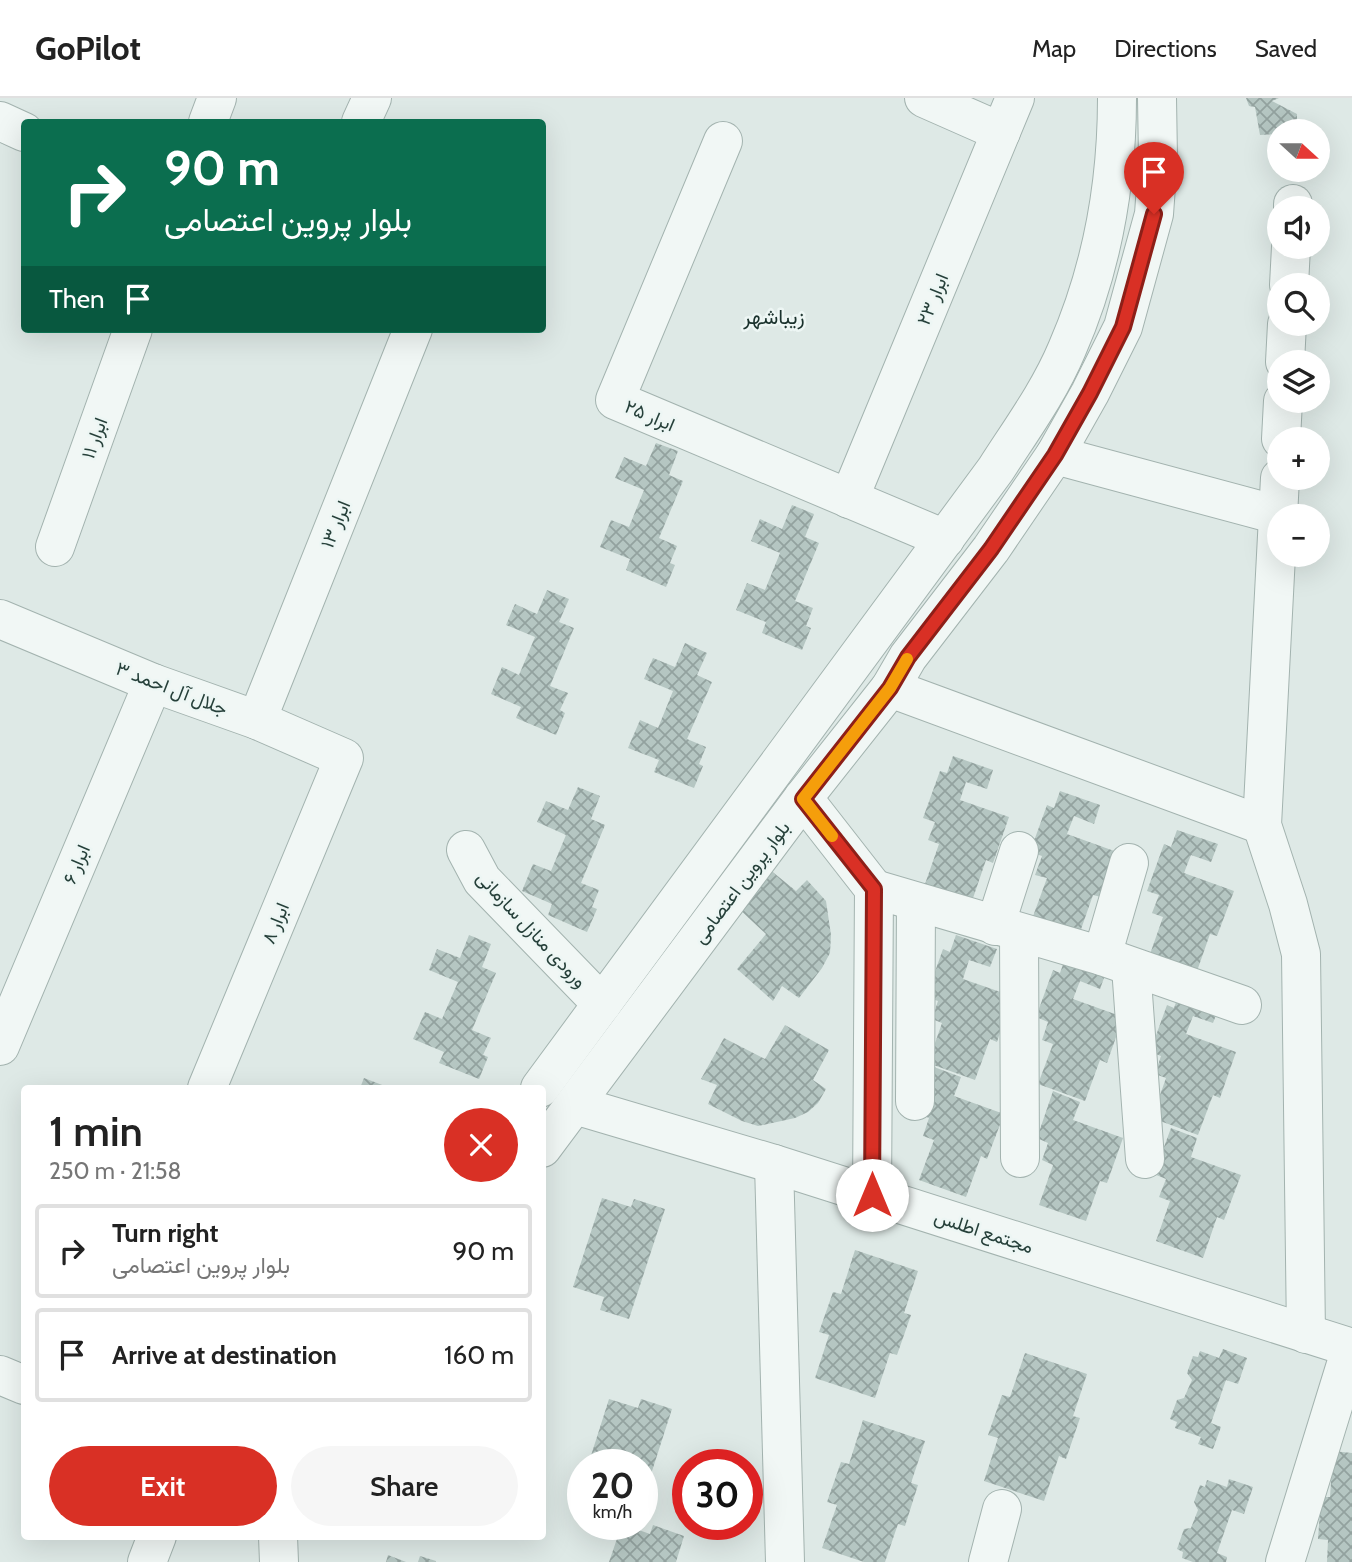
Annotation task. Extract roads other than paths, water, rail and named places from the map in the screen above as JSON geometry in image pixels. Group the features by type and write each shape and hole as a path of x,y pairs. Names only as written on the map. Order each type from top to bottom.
{"street":[{"path":"209,119 217,98"},
{"path":"363,119 372,98"},
{"path":"924,98 1008,115"},
{"name":"بلوار پروین اعتصامی","path":"542,1085 996,470 1043,397 1067,350 1087,298 1104,237 1113,187 1117,98"},
{"name":"بلوار پروین اعتصامی","path":"546,1143 803,799 890,688 908,657 991,549 1055,455 1123,327 1154,214 1158,158 1157,98"},
{"name":"ابرار ۲۳","path":"849,499 1008,115"},
{"path":"0,121 21,131"},
{"name":"ابرار ۲۵","path":"723,141 615,400 945,539"},
{"name":"ابرار ۱۱","path":"55,547 132,333"},
{"name":"ابرار ۱۳","path":"257,720 411,333"},
{"path":"1055,455 1267,512"},
{"path":"1275,567 1262,825 1301,954 1306,1334"},
{"name":"جلال آل احمد ۳","path":"0,619 153,683 257,720 344,758"},
{"name":"ابرار ۶","path":"0,1046 153,683"},
{"path":"890,688 1262,825"},
{"name":"ابرار ۸","path":"208,1085 344,758"},
{"path":"803,799 874,889 1116,962 1242,1005"},
{"name":"ورودی منازل سازمانی","path":"466,850 482,880 602,1004"},
{"path":"1019,851 1007,929 1020,1158"},
{"path":"1129,863 1116,962 1145,1159"},
{"path":"872,1195 874,889"},
{"path":"915,1101 916,902"},
{"name":"مجتمع اطلس","path":"575,1105 774,1164 1352,1348"},
{"path":"774,1164 785,1562"},
{"path":"1285,1562 1352,1348"},
{"path":"0,1375 21,1384"},
{"path":"988,1562 1002,1509"},
{"path":"147,1562 155,1540"},
{"path":"278,1540 279,1562"}],"district":[{"name":"زیباشهر","path":"774,317"}]}
